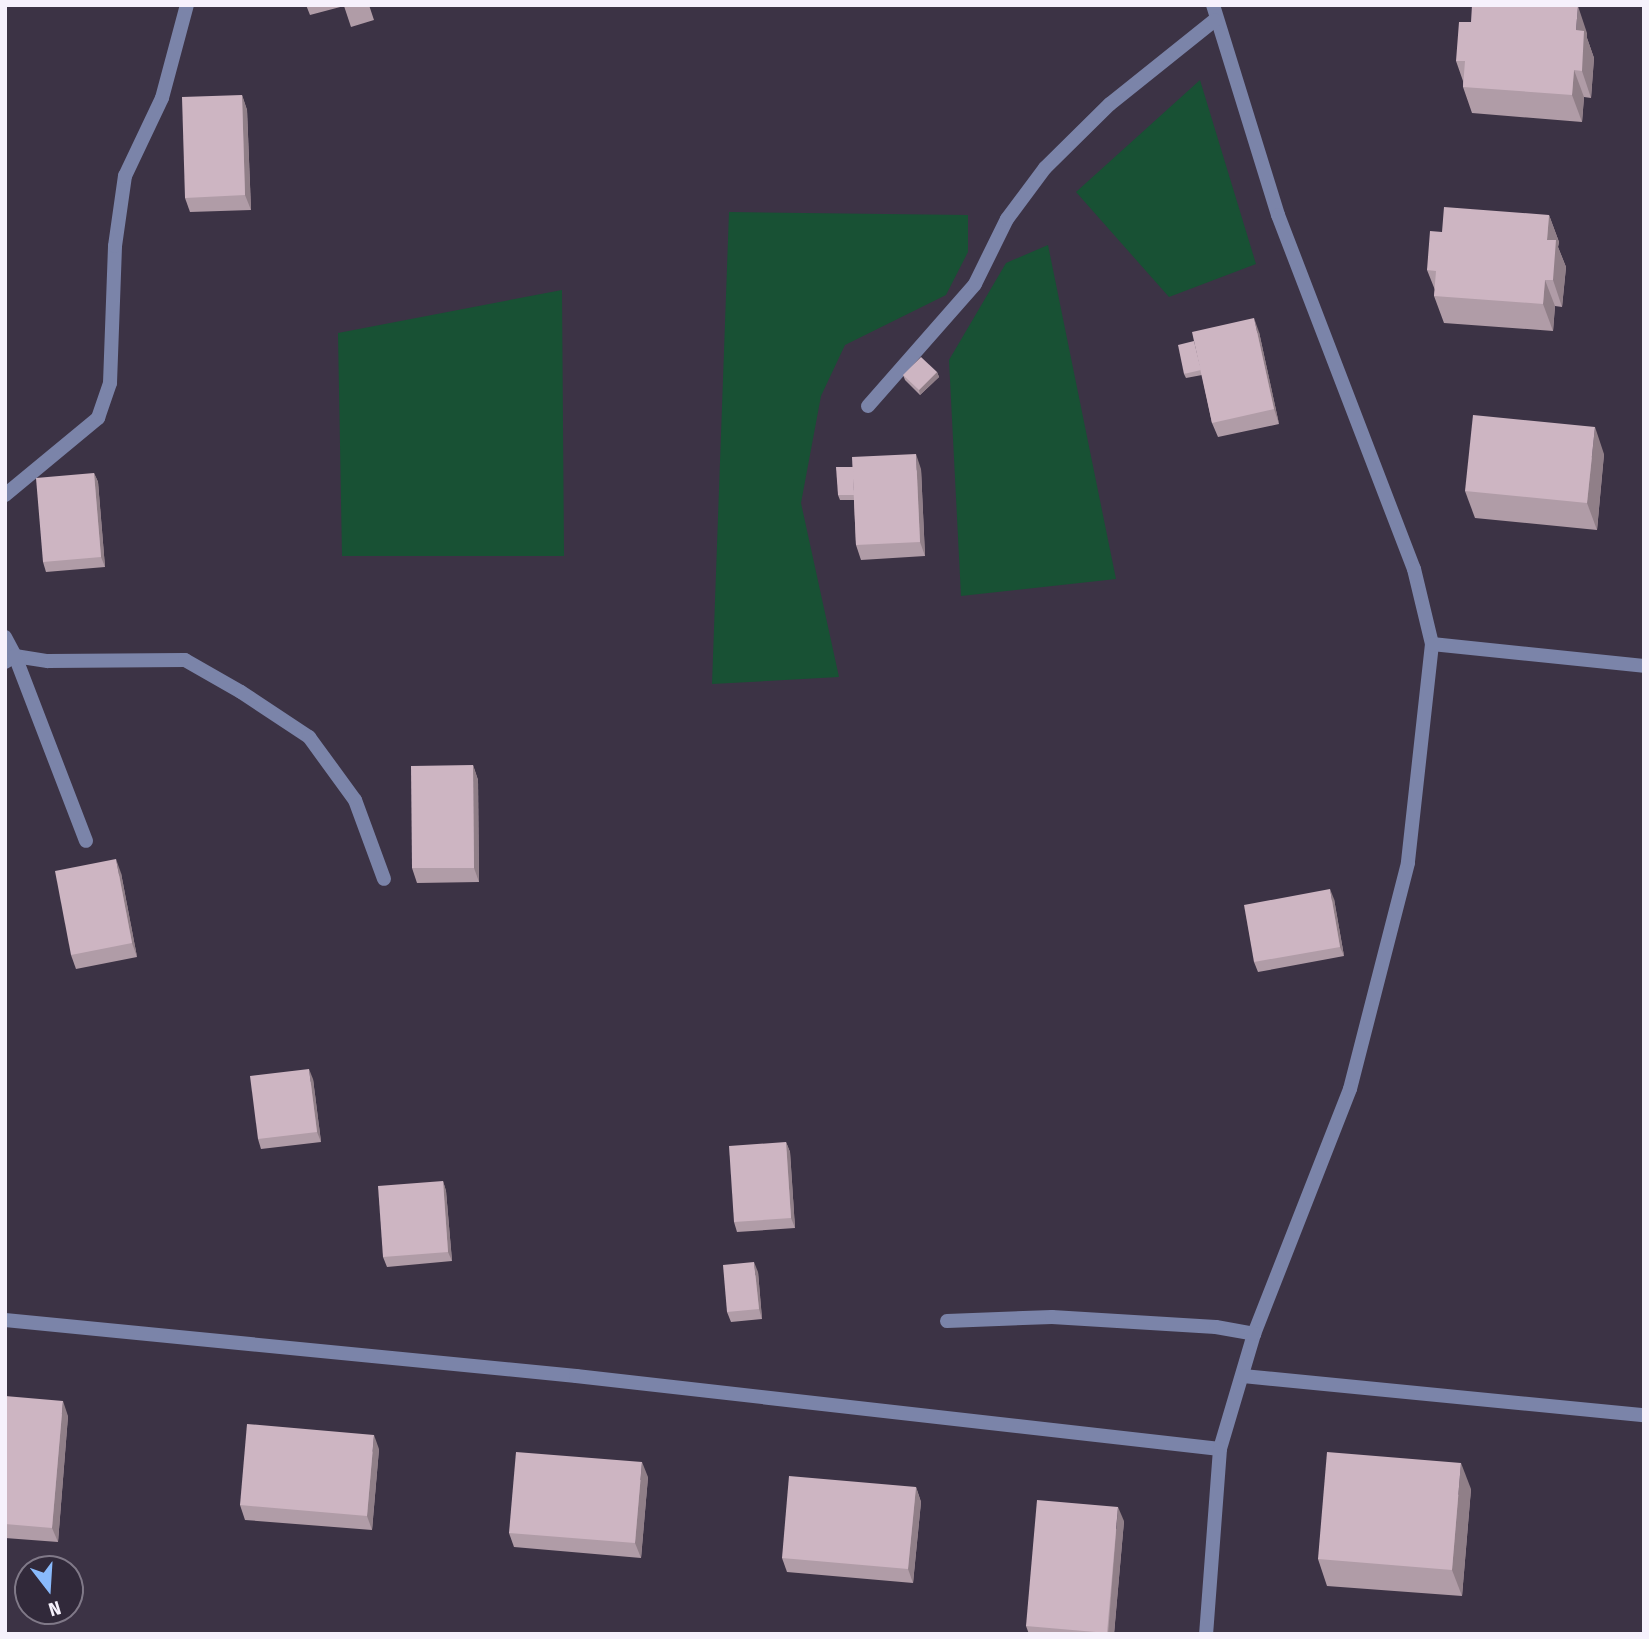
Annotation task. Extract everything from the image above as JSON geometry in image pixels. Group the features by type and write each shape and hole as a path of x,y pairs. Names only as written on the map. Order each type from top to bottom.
{"street":[{"path":"5,495 98,418 110,383 115,246 125,176 162,98 187,5"},
{"path":"868,406 975,284 1007,219 1045,168 1111,104 1214,13 1278,215 1414,569 1432,644 1408,863 1350,1089 1254,1334 1220,1449 1206,1634"},
{"path":"5,637 10,659 86,841"},
{"path":"1432,644 1644,666"},
{"path":"10,659 185,660 241,692 309,737 355,800 384,879"},
{"path":"947,1321 1052,1317 1216,1327 1254,1334"},
{"path":"5,1320 576,1376 1220,1449"},
{"path":"1243,1376 1644,1415"}],"green space":[{"path":"1200,80 1256,264 1169,297 1076,192"},
{"path":"729,212 968,215 968,252 946,295 845,345 821,396 801,503 839,677 712,684"},
{"path":"1048,245 1116,579 961,596 949,360 1006,263"},
{"path":"562,290 564,556 342,556 338,333"}],"building":[{"path":"1472,5 1578,6 1576,30 1584,31 1582,71 1574,70 1572,95 1463,87 1465,61 1456,61 1459,22 1471,22"},
{"path":"242,95 245,195 185,198 182,97"},
{"path":"1444,207 1549,215 1547,240 1556,240 1553,280 1545,280 1543,304 1434,296 1436,271 1427,270 1430,231 1442,232"},
{"path":"1254,318 1274,409 1212,423 1192,332"},
{"path":"1194,341 1201,370 1184,374 1178,345"},
{"path":"921,357 937,372 919,390 903,375"},
{"path":"1473,415 1595,427 1587,503 1465,491"},
{"path":"916,454 920,542 856,545 852,457"},
{"path":"836,467 853,467 854,495 838,495"},
{"path":"94,473 101,557 43,562 36,478"},
{"path":"473,765 474,868 412,868 411,766"},
{"path":"116,859 132,943 71,955 55,871"},
{"path":"1330,889 1340,947 1254,962 1244,905"},
{"path":"309,1069 317,1132 258,1139 250,1076"},
{"path":"786,1142 791,1218 734,1222 729,1146"},
{"path":"443,1181 448,1252 383,1257 378,1186"},
{"path":"754,1262 759,1309 727,1312 723,1265"},
{"path":"5,1396 63,1401 52,1528 5,1524"},
{"path":"247,1424 374,1435 367,1516 240,1505"},
{"path":"516,1452 642,1462 635,1543 509,1533"},
{"path":"1327,1452 1461,1463 1452,1570 1318,1559"},
{"path":"789,1476 916,1487 908,1569 782,1558"},
{"path":"1037,1500 1118,1507 1107,1633 1026,1626"}]}
